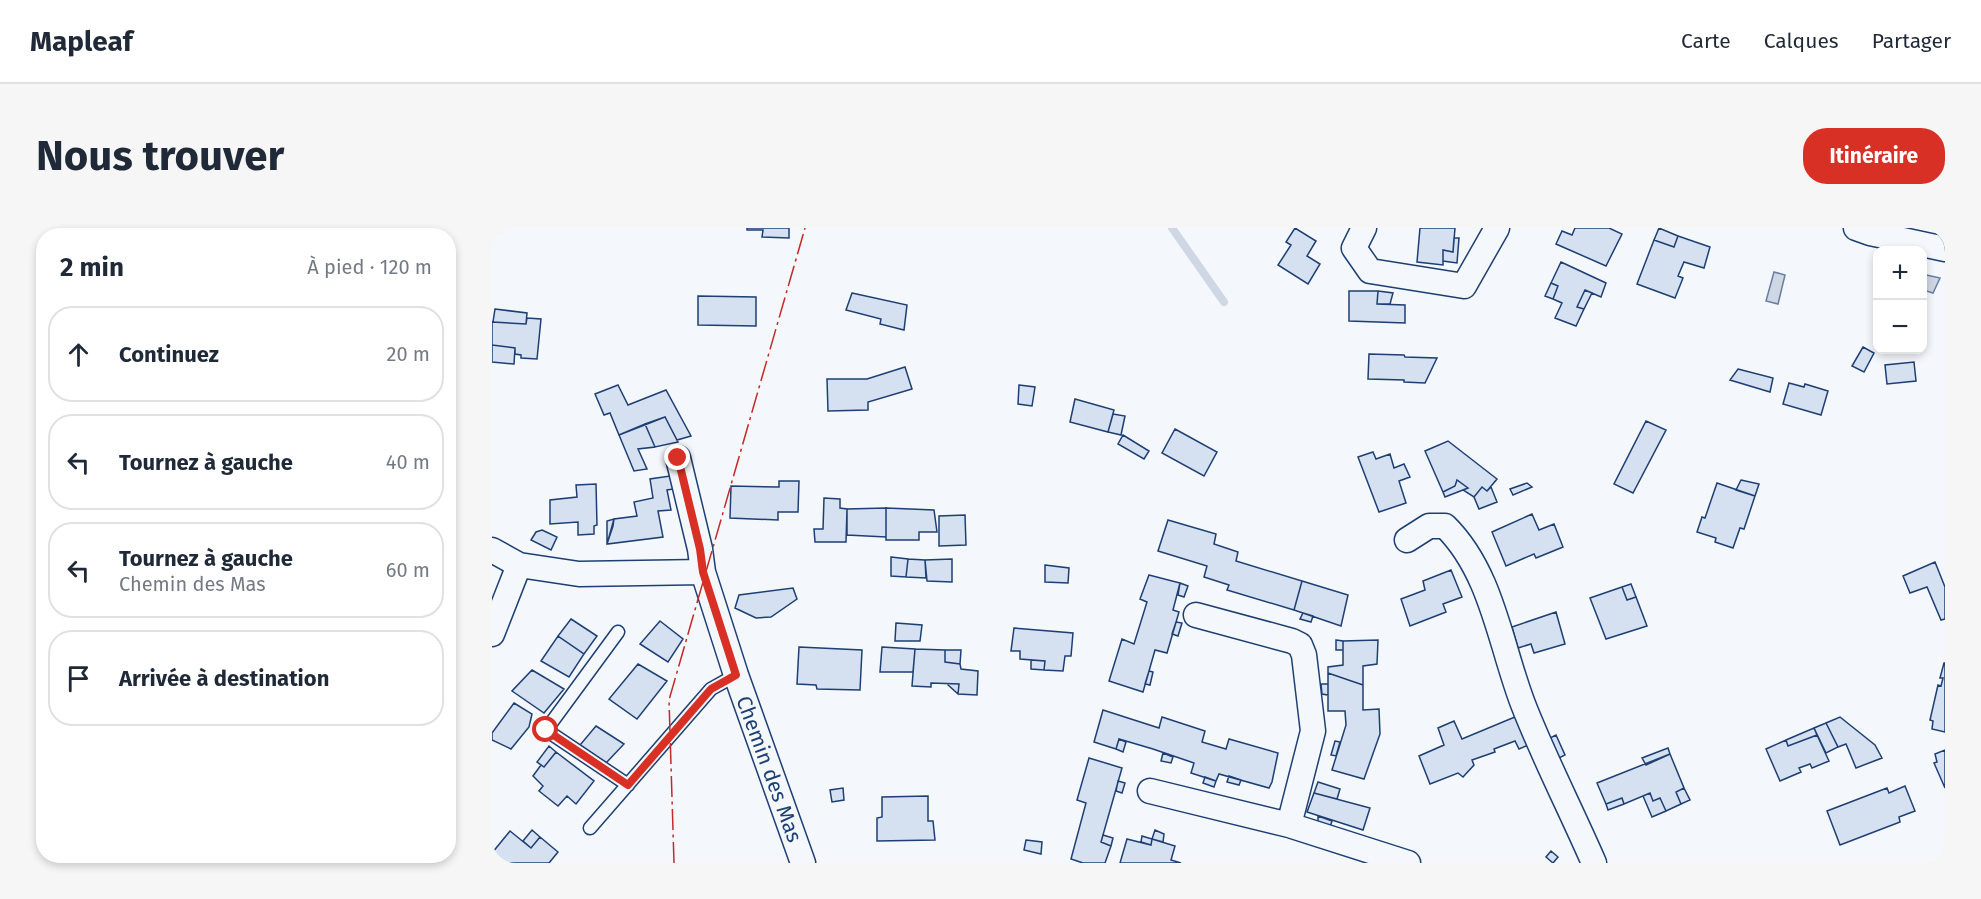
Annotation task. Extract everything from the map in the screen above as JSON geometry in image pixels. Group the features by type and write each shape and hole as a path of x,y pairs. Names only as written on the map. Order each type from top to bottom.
{"street":[{"path":"1364,228 1354,248 1370,271 1464,286 1497,228"},
{"path":"1856,228 1945,249"},
{"name":"Chemin des Mas","path":"678,458 700,549 703,572 736,675 803,863"},
{"path":"1407,540 1429,526 1445,526 1456,537 1476,568 1492,606 1512,676 1524,707 1594,863"},
{"path":"492,550 519,565 579,574 703,572"},
{"path":"492,634 519,565"},
{"path":"1196,615 1292,640 1300,645 1304,655 1313,731 1289,825"},
{"path":"1149,791 1289,825 1408,863"}],"lane":[{"path":"618,632 546,730 628,785"},
{"path":"590,828 711,689 736,675"}],"shaded area":[{"path":"1774,272 1785,275 1778,304 1766,301"},
{"path":"1927,275 1940,278 1933,293 1927,291"}],"building":[{"path":"747,228 789,228 789,238 762,237 763,230 747,230"},
{"path":"1295,228 1316,241 1307,256 1320,264 1308,284 1278,265 1291,245 1286,242"},
{"path":"1420,228 1455,228 1453,252 1443,250 1443,265 1417,262"},
{"path":"1575,228 1609,228 1622,234 1606,266 1556,244 1562,231 1572,235"},
{"path":"1659,228 1678,236 1674,247 1654,240"},
{"path":"1678,236 1710,247 1704,268 1684,262 1678,276 1683,278 1675,298 1637,284 1654,240 1674,247"},
{"path":"1454,238 1459,238 1457,263 1443,261 1443,250 1453,252"},
{"path":"1561,262 1606,283 1601,297 1585,290 1577,307 1584,309 1576,326 1555,318 1562,303 1553,299 1558,286 1551,283"},
{"path":"1551,283 1558,286 1553,299 1545,296"},
{"path":"1585,290 1592,293 1584,309 1577,307"},
{"path":"1349,291 1378,291 1377,304 1405,305 1405,323 1349,321"},
{"path":"1378,291 1393,293 1390,304 1377,304"},
{"path":"852,293 907,305 904,330 880,324 881,319 846,310"},
{"path":"698,296 756,297 756,326 698,325"},
{"path":"495,309 527,313 526,324 493,322"},
{"path":"527,318 541,319 537,359 521,358 521,355 515,354 515,348 492,345 492,322 526,324"},
{"path":"492,345 515,348 514,364 492,362"},
{"path":"1863,347 1873,352 1864,372 1852,366"},
{"path":"1369,354 1437,358 1425,383 1404,382 1404,380 1368,379"},
{"path":"1914,362 1916,381 1887,384 1885,365"},
{"path":"905,367 912,389 868,402 868,410 828,411 827,379 867,379"},
{"path":"1738,369 1773,378 1770,392 1730,380"},
{"path":"1789,383 1804,387 1805,384 1828,391 1821,415 1783,404"},
{"path":"618,385 628,405 666,390 691,436 677,440 665,417 619,435 610,413 604,415 595,394"},
{"path":"1019,385 1035,387 1032,406 1018,404"},
{"path":"1075,399 1114,410 1108,432 1070,422"},
{"path":"1113,414 1125,416 1121,435 1108,432"},
{"path":"665,417 678,442 655,447 645,424"},
{"path":"1646,421 1666,430 1633,493 1614,484"},
{"path":"645,424 655,447 638,449 647,469 634,471 619,435"},
{"path":"1175,429 1217,452 1204,476 1162,453"},
{"path":"1123,435 1149,451 1144,459 1118,444"},
{"path":"1448,441 1497,479 1487,491 1482,487 1474,497 1463,490 1468,488 1457,480 1455,486 1443,492 1425,451"},
{"path":"1373,452 1376,459 1390,454 1394,468 1404,464 1410,477 1399,481 1406,503 1379,512 1358,457"},
{"path":"670,476 674,489 667,490 671,510 658,511 663,537 607,544 614,519 637,516 634,502 653,498 650,479"},
{"path":"1457,480 1468,488 1445,497 1443,492 1455,486"},
{"path":"1741,480 1759,484 1755,496 1736,490"},
{"path":"779,481 799,481 798,512 778,512 778,520 730,518 731,486 779,487"},
{"path":"1527,483 1532,487 1513,495 1510,489"},
{"path":"1717,483 1755,496 1744,529 1740,528 1733,548 1715,542 1716,538 1697,532 1702,517 1705,518"},
{"path":"596,484 597,525 594,526 594,534 578,535 578,522 550,524 550,500 577,497 576,485"},
{"path":"1482,487 1487,491 1491,487 1497,502 1479,509 1474,497"},
{"path":"824,498 840,499 840,508 847,509 846,542 815,542 814,529 823,529"},
{"path":"886,508 934,510 937,532 919,532 919,540 886,540"},
{"path":"886,508 886,537 847,535 847,509"},
{"path":"1532,514 1539,530 1554,524 1563,547 1536,558 1534,554 1506,566 1492,532"},
{"path":"965,515 966,545 939,546 939,516"},
{"path":"614,519 613,526 607,544 607,521"},
{"path":"1168,520 1216,534 1214,544 1238,552 1236,561 1302,581 1294,610 1227,590 1229,585 1204,577 1207,566 1158,551"},
{"path":"542,530 557,537 551,550 531,540 536,532"},
{"path":"891,557 908,559 906,577 891,576"},
{"path":"908,559 925,560 926,578 906,577"},
{"path":"952,559 952,582 927,581 925,560"},
{"path":"1935,562 1945,587 1945,619 1941,620 1927,587 1910,593 1903,576"},
{"path":"1045,565 1069,568 1068,583 1045,582"},
{"path":"1451,570 1462,597 1443,604 1446,612 1410,626 1401,599 1425,590 1423,581"},
{"path":"1149,575 1180,583 1173,610 1179,612 1167,653 1155,650 1143,692 1109,681 1122,639 1134,644 1147,602 1140,599"},
{"path":"1302,581 1348,595 1341,626 1294,610"},
{"path":"1180,583 1188,586 1184,597 1178,595"},
{"path":"1631,584 1636,597 1627,600 1622,587"},
{"path":"1622,587 1627,600 1636,597 1647,626 1606,639 1590,598"},
{"path":"793,588 797,599 771,617 756,618 735,608 739,595"},
{"path":"1556,612 1565,644 1534,653 1531,644 1518,648 1512,627"},
{"path":"1303,613 1313,616 1311,622 1300,619"},
{"path":"571,619 597,636 584,654 558,636"},
{"path":"660,621 683,639 668,662 640,644"},
{"path":"1176,622 1182,623 1178,636 1172,634"},
{"path":"896,623 922,625 920,641 895,641"},
{"path":"1014,628 1073,633 1071,656 1065,656 1063,671 1044,670 1045,661 1020,659 1020,651 1011,651"},
{"path":"558,636 584,654 569,677 541,661"},
{"path":"1336,640 1343,641 1343,650 1336,650"},
{"path":"1378,640 1377,664 1363,666 1363,685 1328,673 1328,667 1343,665 1343,641"},
{"path":"799,647 862,650 860,690 817,689 816,685 797,684"},
{"path":"882,647 915,649 913,672 880,672"},
{"path":"915,649 945,650 945,662 960,664 961,669 978,671 977,695 958,694 959,684 931,683 931,687 912,686"},
{"path":"945,650 961,650 960,664 945,662"},
{"path":"1031,660 1045,661 1044,670 1031,669"},
{"path":"1944,663 1945,732 1932,729 1933,721 1930,720 1938,685 1941,686 1943,678 1940,678"},
{"path":"638,664 667,681 637,719 609,699"},
{"path":"532,670 564,689 544,713 512,691"},
{"path":"1149,671 1153,672 1150,685 1145,684"},
{"path":"1328,673 1363,685 1363,710 1379,709 1380,734 1364,779 1332,770 1346,725 1345,711 1328,711"},
{"path":"947,684 959,684 958,694"},
{"path":"1321,684 1328,684 1328,695 1322,694"},
{"path":"514,703 532,714 529,727 511,749 492,740 492,733"},
{"path":"1103,710 1159,728 1162,717 1205,731 1202,742 1226,749 1229,739 1278,753 1272,782 1269,788 1219,774 1216,781 1191,773 1194,763 1153,749 1119,739 1116,749 1094,742"},
{"path":"1522,714 1533,743 1519,749 1515,741 1494,749 1495,752 1472,760 1474,765 1463,777 1458,773 1430,784 1419,756 1444,745 1438,728 1454,721 1462,739"},
{"path":"1840,717 1875,745 1882,758 1856,768 1846,744 1838,747 1826,723"},
{"path":"1826,723 1838,747 1826,753 1814,728"},
{"path":"596,726 624,744 606,763 580,745"},
{"path":"1814,728 1817,735 1788,746 1786,740"},
{"path":"1556,735 1565,755 1553,761 1544,741"},
{"path":"1817,735 1829,761 1812,768 1810,764 1799,768 1801,772 1780,781 1766,749 1786,740 1788,746"},
{"path":"1119,739 1126,742 1123,752 1116,749"},
{"path":"1335,741 1340,742 1336,756 1331,755"},
{"path":"549,746 556,752 544,767 537,762"},
{"path":"1668,748 1670,754 1646,765 1642,758"},
{"path":"1945,750 1945,788 1934,763 1937,762 1935,754"},
{"path":"556,752 594,781 576,804 567,796 558,806 539,791 543,786 533,776 541,765 544,767"},
{"path":"1163,753 1173,757 1171,763 1161,761"},
{"path":"1670,754 1684,788 1676,792 1681,804 1666,811 1660,798 1653,801 1650,793 1624,804 1622,798 1606,804 1597,783"},
{"path":"1089,758 1122,768 1101,842 1111,846 1105,863 1083,863 1071,859 1086,803 1077,800"},
{"path":"1229,776 1241,780 1239,785 1227,782"},
{"path":"1205,777 1216,781 1214,787 1203,783"},
{"path":"1118,781 1125,783 1122,793 1116,791"},
{"path":"1318,782 1340,789 1337,799 1314,793"},
{"path":"1905,786 1915,811 1899,817 1900,822 1840,845 1827,811 1887,788 1889,793"},
{"path":"843,788 844,800 832,802 830,790"},
{"path":"1684,788 1690,800 1681,804 1676,792"},
{"path":"1314,793 1370,808 1363,830 1307,812"},
{"path":"1650,793 1653,801 1660,798 1666,811 1652,817 1643,796"},
{"path":"928,796 928,821 933,821 935,840 877,841 877,818 882,817 882,797"},
{"path":"1622,798 1624,804 1608,810 1606,804"},
{"path":"1318,816 1332,821 1330,827 1318,824"},
{"path":"532,830 540,837 531,848 523,841"},
{"path":"1155,830 1164,834 1163,842 1152,839"},
{"path":"510,831 531,848 540,837 558,852 549,863 492,863 492,853"},
{"path":"1103,835 1113,838 1111,846 1101,842"},
{"path":"1142,836 1152,839 1151,845 1141,842"},
{"path":"1127,839 1151,845 1152,839 1175,846 1171,860 1181,863 1120,863"},
{"path":"1026,840 1042,842 1041,854 1024,850"},
{"path":"1551,851 1558,857 1553,863 1546,857"}],"waterway":[{"path":"1172,228 1224,302"}],"power":[{"path":"674,863 669,700 805,228"}],"route":[{"path":"546,730 628,785 711,689 736,675 703,572 700,549 678,458"}]}
